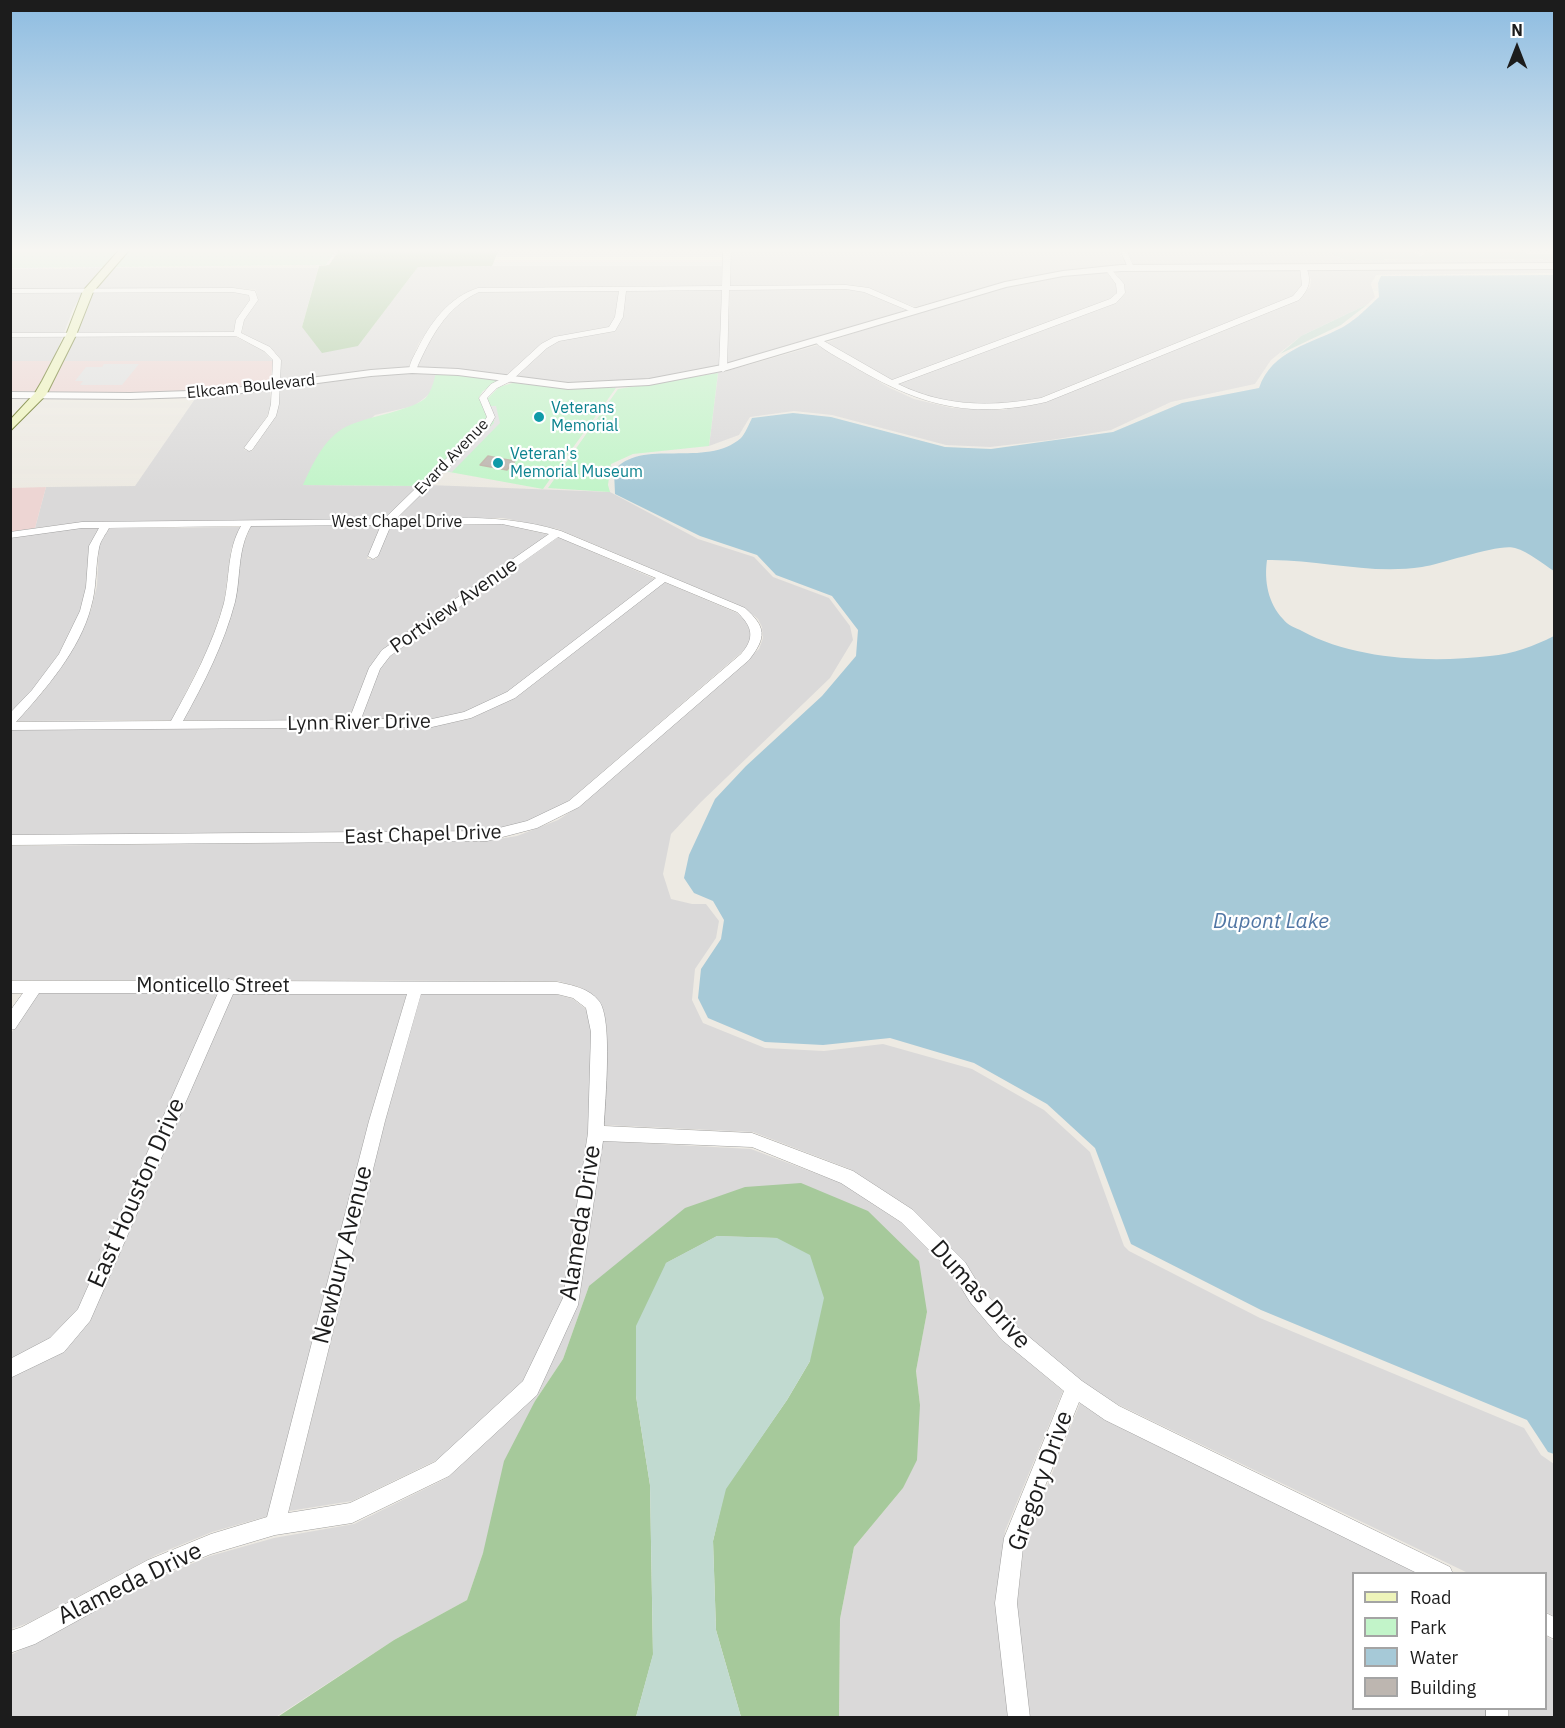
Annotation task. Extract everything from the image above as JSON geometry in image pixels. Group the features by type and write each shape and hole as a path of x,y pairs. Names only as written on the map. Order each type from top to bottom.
{"main road":[{"path":"10,428 40,395 73,330"}],"street":[{"path":"237,334 238,330"},
{"path":"412,370 423,344 432,330"},
{"name":"Evard Avenue","path":"387,522 486,425 491,417 483,398 486,392 508,379 544,346 557,339 608,330"},
{"path":"723,369 725,330"},
{"name":"Elkcam Boulevard","path":"10,396 178,395 412,370 458,372 593,387 663,380 723,369 855,330"},
{"path":"889,384 1036,330"},
{"path":"819,342 889,384 916,397 952,406 1002,408 1043,400 1218,330"},
{"path":"10,335 237,334 267,349 277,360 274,386 275,404 272,416 249,448"},
{"name":"West Chapel Drive","path":"10,535 42,529 106,525 502,521 534,526 557,533 741,610 754,621 757,631"},
{"path":"373,556 387,522"},
{"path":"175,725 199,682 216,644 229,601 237,548 248,524"},
{"path":"10,721 36,693 64,655 85,611 91,587 94,546 106,525"},
{"name":"Portview Avenue","path":"353,724 375,668 387,653 557,533"},
{"name":"Lynn River Drive","path":"10,726 432,723 467,716 511,695 663,578"},
{"name":"East Chapel Drive","path":"10,840 487,836 515,831 556,815 574,804 745,657 754,647 757,631"},
{"name":"Monticello Street","path":"10,987 229,985 416,987"},
{"name":"East Houston Drive","path":"10,1369 57,1345 84,1315 229,985"},
{"path":"10,1024 35,987"},
{"name":"Alameda Drive","path":"10,1642 27,1636 155,1568 211,1544 276,1525 352,1513 442,1469 530,1388 572,1299 596,1133 600,1032 593,1005 577,993 557,988 416,987"},
{"name":"Newbury Avenue","path":"276,1525 377,1121 416,987"},
{"name":"Dumas Drive","path":"596,1133 752,1140 848,1177 907,1216 959,1268 976,1296 1009,1333 1075,1388 1112,1413 1439,1572"},
{"name":"Gregory Drive","path":"1019,1718 1006,1603 1014,1538 1075,1388"}],"shaded area":[{"path":"11,330 65,330 64,333 11,333"},
{"path":"73,330 234,330 234,332 72,333"},
{"path":"243,330 310,330 358,346 370,330 428,330 419,343 408,368 279,384 281,359 271,348 242,333"},
{"path":"435,330 599,330 555,337 507,377 416,368 426,343"},
{"path":"614,330 721,330 719,367 662,378 593,385 514,377 547,347 559,340"},
{"path":"728,330 850,330 817,341 727,366"},
{"path":"864,330 1029,330 889,381 825,343"},
{"path":"1042,330 1210,330 1040,398 1021,403 977,406 934,400 895,384"},
{"path":"1224,330 1314,330 1301,336 1271,360 1255,384 1171,402 1111,430 990,447 946,445 832,415 794,411 750,417 739,435 709,446 718,374 696,376 727,371 818,345 888,387 914,399 952,408 1003,410 1046,402"},
{"path":"234,336 264,351 273,361 63,361 70,337"},
{"path":"11,337 62,337 54,361 11,361"},
{"path":"10,361 54,361 37,393 11,393"},
{"path":"63,361 273,361 270,385 249,388 179,392 46,393"},
{"path":"104,364 139,364 122,385 80,385 83,381 75,381 86,367 102,367"},
{"path":"411,372 456,374 414,406 375,415 303,485 420,486 385,519 84,522 35,528 46,487 135,486 197,396 270,389 271,405 267,416 244,450 252,451 276,415 279,388"},
{"path":"490,406 496,406 500,423 452,472 445,471 494,423"},
{"path":"429,485 610,492 698,539 754,557 773,577 829,598 850,626 853,640 830,678 701,802 671,834 663,874 671,899 692,904 706,904 719,921 716,938 695,969 692,1000 703,1023 765,1048 824,1051 883,1044 972,1069 1044,1110 1090,1152 1124,1246 1129,1251 1260,1318 1524,1428 1541,1455 1554,1464 1554,1616 1547,1612 1547,1572 1466,1572 1115,1403 1078,1380 1014,1326 983,1290 964,1261 913,1210 850,1169 753,1132 604,1125 607,1029 600,1003 580,987 558,981 11,980 10,846 486,841 517,836 558,820 578,807 759,649 763,638 762,627 758,619 743,607 558,529 503,518 395,519"},
{"path":"46,487 35,528 11,532 11,488"},
{"path":"501,524 550,535 382,652 371,666 349,720 183,720 221,643 235,600 242,548 251,526 381,525 367,559 376,559 390,525"},
{"path":"241,527 231,549 224,602 210,644 172,720 16,721 42,693 69,655 91,610 97,586 99,545 109,528"},
{"path":"80,528 99,528 89,547 86,588 80,612 58,655 31,692 11,714 11,538"},
{"path":"558,537 655,579 508,692 466,712 432,719 361,719 380,668 391,654"},
{"path":"664,582 737,613 749,623 752,631 750,645 570,800 553,811 514,826 487,831 11,835 10,730 430,727 469,719 515,698"},
{"path":"219,992 77,1312 54,1338 10,1359 10,1035 37,993"},
{"path":"233,992 407,993 369,1121 268,1516 212,1532 156,1555 28,1623 11,1629 10,1378 58,1354"},
{"path":"421,993 555,994 573,999 587,1010 592,1033 588,1133 564,1297 523,1382 439,1459 352,1501 289,1511 385,1121"},
{"path":"602,1141 751,1149 844,1184 903,1224 953,1274 971,1302 1003,1340 1063,1391 1005,1531 997,1599 1009,1717 839,1717 840,1619 854,1547 903,1488 920,1405 916,1371 927,1312 589,1286 563,1359 535,1401 467,1600 394,1640 276,1717 11,1718 11,1655 155,1579 210,1556 274,1538 354,1524 447,1478 535,1396 579,1302"},
{"path":"1080,1403 1109,1422 1416,1572 1352,1572 1352,1710 1486,1710 1486,1718 1030,1718 1017,1605 1024,1544"},
{"path":"1547,1637 1554,1641 1554,1717 1509,1717 1509,1710 1547,1710"}],"green space":[{"path":"304,330 370,330 358,346 322,353"},
{"path":"1314,330 1331,330 1280,354 1301,336"},
{"path":"436,373 501,380 483,391 479,397 487,417 482,425 420,486 303,485 319,454 335,434 351,424 422,401 429,393"},
{"path":"718,373 709,446 633,454 611,464 608,485 610,492 548,488 618,389"},
{"path":"516,382 561,387 616,388 543,489 444,471 493,421 486,400 499,387"},
{"path":"801,1183 868,1211 919,1261 927,1312 916,1371 920,1405 917,1460 903,1488 854,1547 840,1619 839,1717 741,1717 716,1630 713,1541 725,1489 787,1400 810,1361 777,1238 717,1236 666,1263 636,1396 650,1485 653,1655 636,1717 279,1716 394,1640 467,1600 483,1553 504,1461 535,1401 563,1359 589,1286 685,1208 745,1187"},
{"path":"717,1236 777,1238 810,1255 824,1298 810,1361 787,1400 726,1489 713,1541 716,1630 741,1717 636,1717 653,1654 650,1485 636,1396 636,1326 666,1263"}],"water":[{"name":"Dupont Lake","path":"1337,330 1554,330 1554,571 1525,552 1508,547 1422,567 1402,569 1267,560 1266,576 1268,591 1274,606 1287,623 1323,641 1369,654 1419,659 1490,656 1523,649 1554,636 1554,1454 1548,1452 1527,1420 1261,1310 1131,1244 1095,1148 1047,1104 974,1063 890,1038 823,1045 765,1042 708,1018 698,998 701,969 721,939 724,920 713,901 694,893 684,878 689,855 715,799 746,766 822,696 856,656 858,630 832,596 776,575 757,555 700,536 615,494 614,471 625,461 640,456 692,453 727,447 741,438 752,418 793,413 831,417 945,447 991,449 1113,432 1182,403 1259,388 1273,365 1283,356"}],"building":[{"name":"Veteran's Memorial Museum","path":"488,456 515,461 507,470 480,465"}],"place":[{"name":"Veterans Memorial","path":"539,417"},
{"name":"Veteran's Memorial Museum","path":"498,463"}]}
